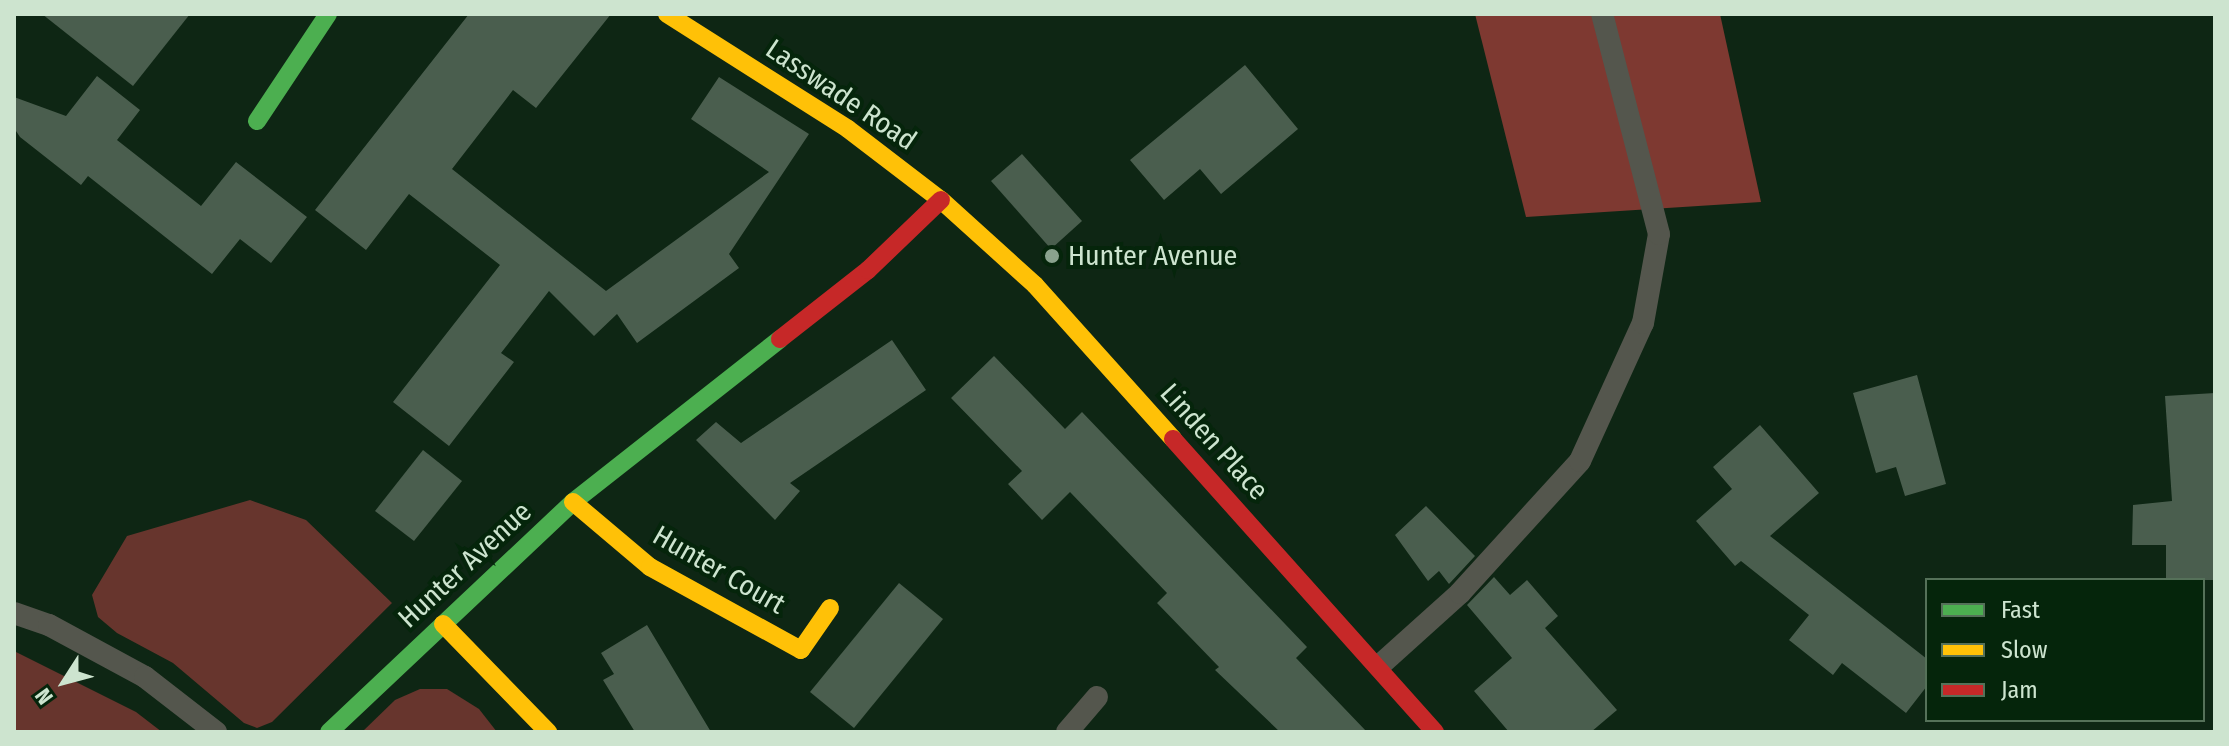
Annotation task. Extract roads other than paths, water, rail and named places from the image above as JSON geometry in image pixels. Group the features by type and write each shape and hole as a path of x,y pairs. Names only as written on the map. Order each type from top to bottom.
{"street":[{"path":"257,121 328,14"},
{"name":"Lasswade Road","path":"667,14 848,129 941,200"},
{"name":"Hunter Avenue","path":"329,732 573,502 868,270 941,200"},
{"name":"Linden Place","path":"941,200 1035,285 1435,732"},
{"name":"Hunter Court","path":"573,502 650,567 801,650 830,608"},
{"path":"443,624 548,732"}],"lane":[{"path":"1379,666 1460,593 1580,461 1643,323 1659,234 1602,14"},
{"path":"14,613 49,625 145,677 216,732"},
{"path":"1067,732 1097,697"}],"place":[{"name":"Hunter Avenue","path":"1052,256"}]}
